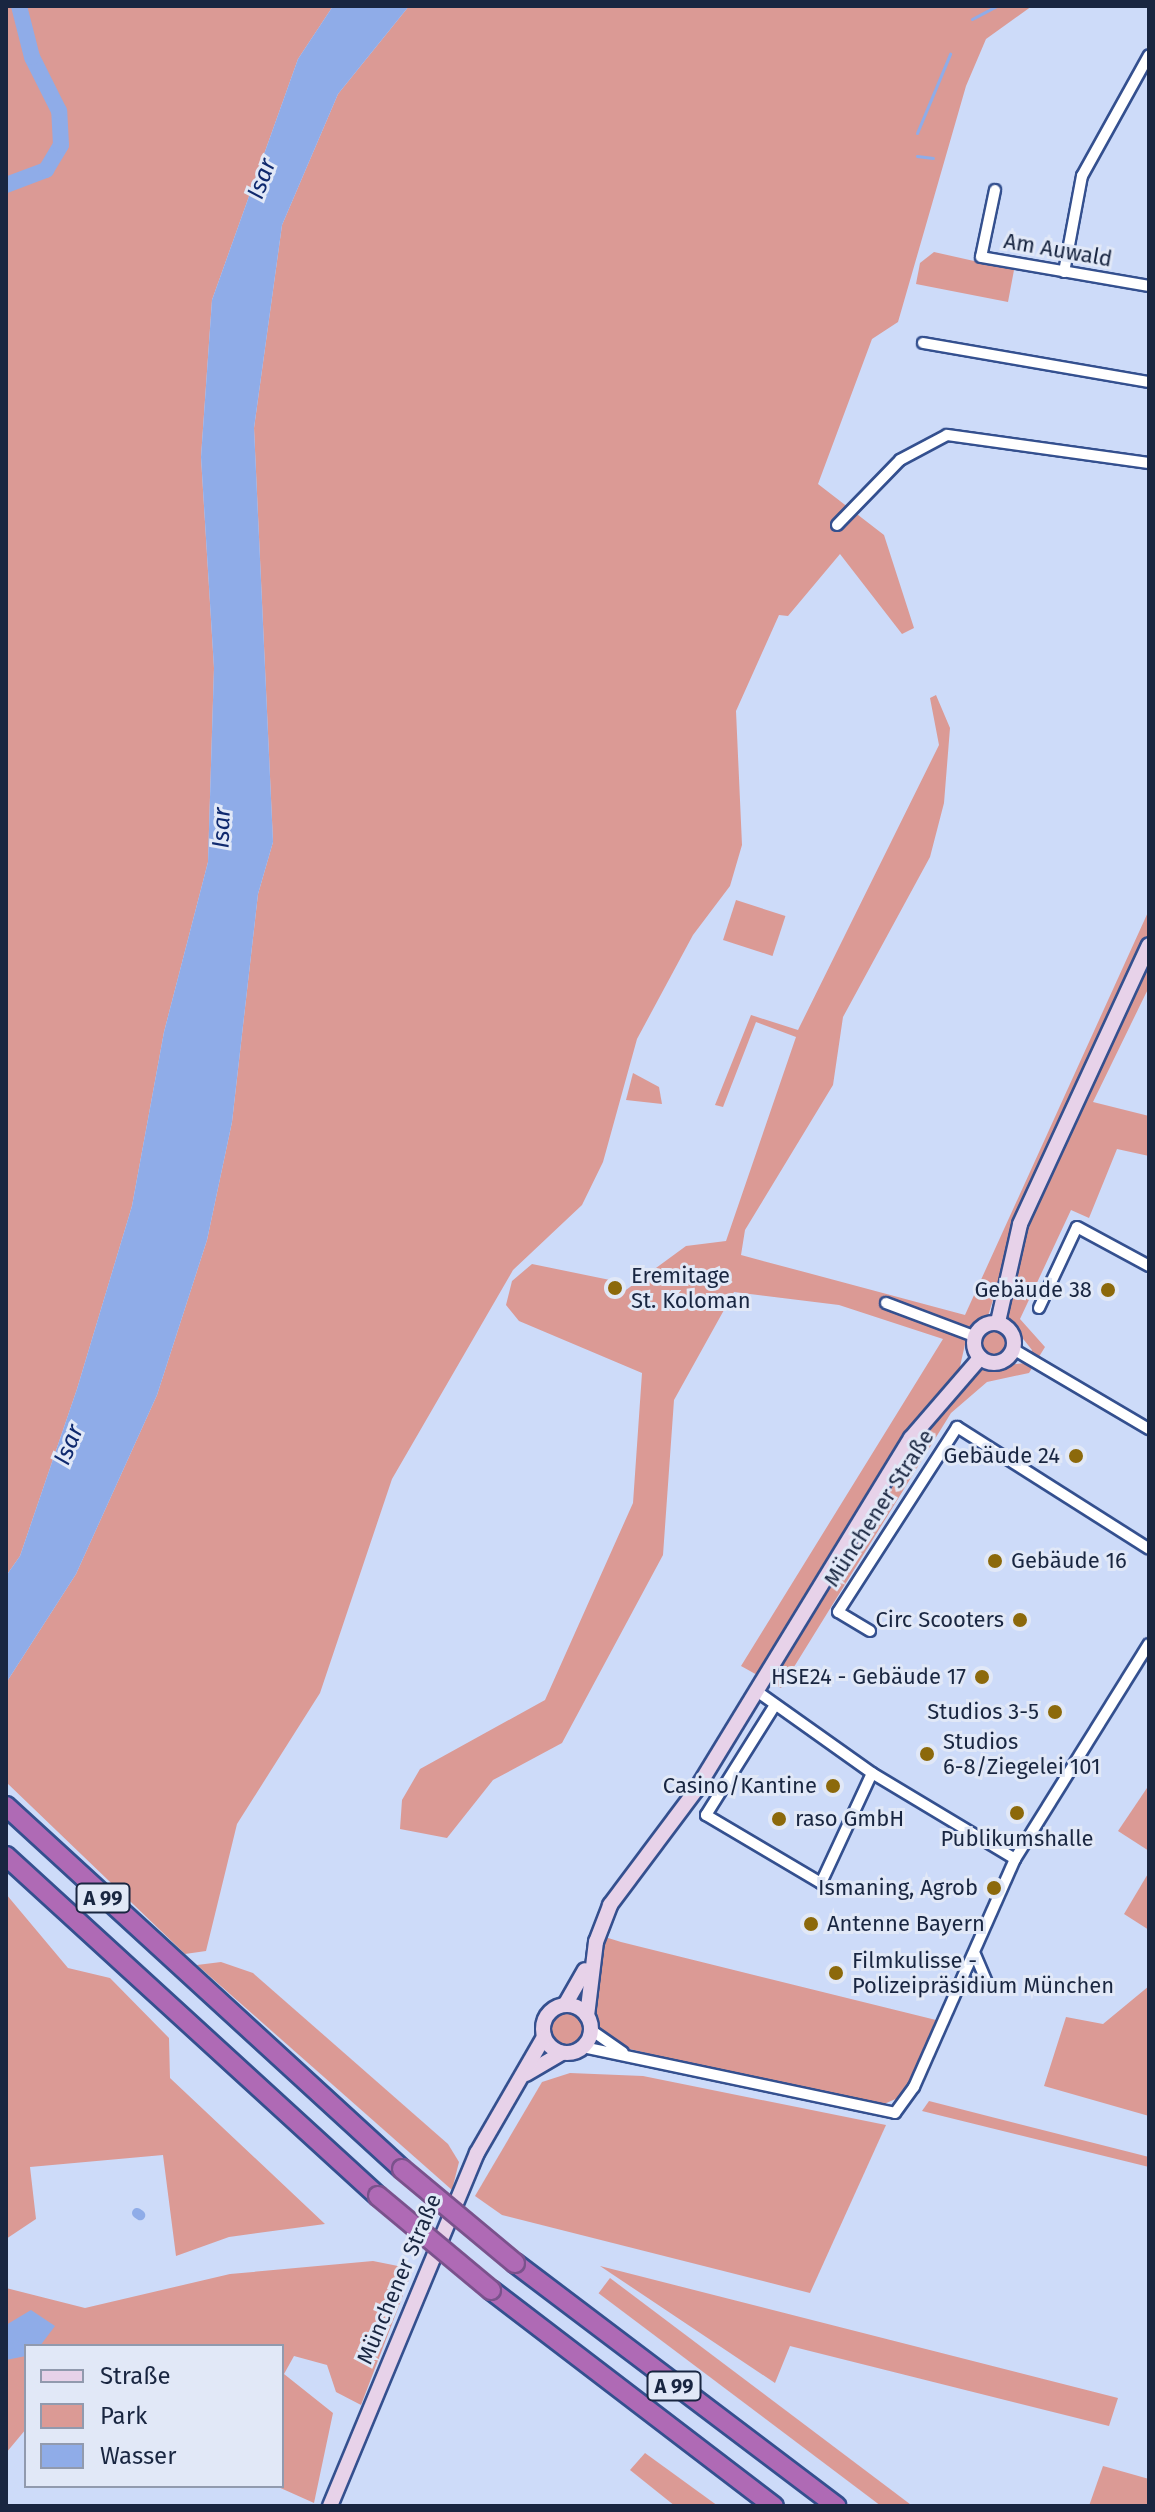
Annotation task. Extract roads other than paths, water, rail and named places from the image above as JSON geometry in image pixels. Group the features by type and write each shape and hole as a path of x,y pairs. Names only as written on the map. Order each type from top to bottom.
{"highway":[{"name":"A 99","path":"6,1806 200,1990 402,2169 515,2263 836,2506"},
{"name":"A 99","path":"6,1856 174,2017 378,2196 491,2290 774,2506"}],"main road":[{"path":"998,1322 1012,1333 1013,1349 1000,1362 980,1358 974,1336 998,1322 1020,1224 1149,945"},
{"name":"Münchener Straße","path":"565,2005 594,1951 610,1905 758,1692 911,1438 980,1358"},
{"name":"Münchener Straße","path":"589,2023 594,1951"},
{"path":"565,2005 589,2023 583,2047 562,2053 544,2037 546,2016 565,2005"},
{"name":"Münchener Straße","path":"330,2506 471,2166 544,2037"},
{"name":"Münchener Straße","path":"522,2077 562,2053"}],"street":[{"path":"1064,272 1082,176 1149,55"},
{"name":"Am Auwald","path":"995,190 981,257 1149,286"},
{"path":"923,343 1149,382"},
{"path":"837,525 900,460 947,435 1149,463"},
{"path":"1039,1308 1077,1227 1149,1266"},
{"path":"886,1303 974,1336"},
{"path":"1013,1349 1149,1429"},
{"name":"Münchener Straße","path":"870,1631 838,1612 957,1427 1149,1549"},
{"path":"583,2047 895,2113 963,1982 1015,1859 1149,1644"},
{"path":"758,1692 872,1773 1015,1859"},
{"path":"775,1705 706,1815 821,1883 872,1773"},
{"path":"963,1982 988,1985 975,1955"},
{"path":"589,2023 636,2057"}],"water":[{"name":"Isar","path":"333,6 409,6 338,94 282,225 254,428 273,842 258,894 232,1122 207,1240 157,1395 76,1574 6,1683 6,1576 20,1556 77,1389 132,1206 164,1032 208,862 214,668 201,457 212,300 298,59"},
{"path":"31,2310 55,2326 42,2344 24,2344 24,2356 6,2360 6,2325"}],"waterway":[{"path":"6,185 46,170 61,145 59,111 32,57 19,6"},
{"path":"972,19 996,6"},
{"path":"917,133 950,54"},
{"path":"917,156 933,158"}],"place":[{"name":"Eremitage St. Koloman","path":"615,1288"},
{"name":"Gebäude 38","path":"1108,1290"},
{"name":"Gebäude 24","path":"1076,1456"},
{"name":"Gebäude 16","path":"995,1561"},
{"name":"Circ Scooters","path":"1020,1620"},
{"name":"HSE24 - Gebäude 17","path":"982,1677"},
{"name":"Studios 3-5","path":"1055,1712"},
{"name":"Studios 6-8/Ziegelei 101","path":"927,1754"},
{"name":"Casino/Kantine","path":"833,1786"},
{"name":"Publikumshalle","path":"1017,1813"},
{"name":"raso GmbH","path":"779,1819"},
{"name":"Ismaning, Agrob","path":"994,1888"},
{"name":"Antenne Bayern","path":"811,1924"},
{"name":"Filmkulisse - Polizeipräsidium München","path":"836,1973"}]}
